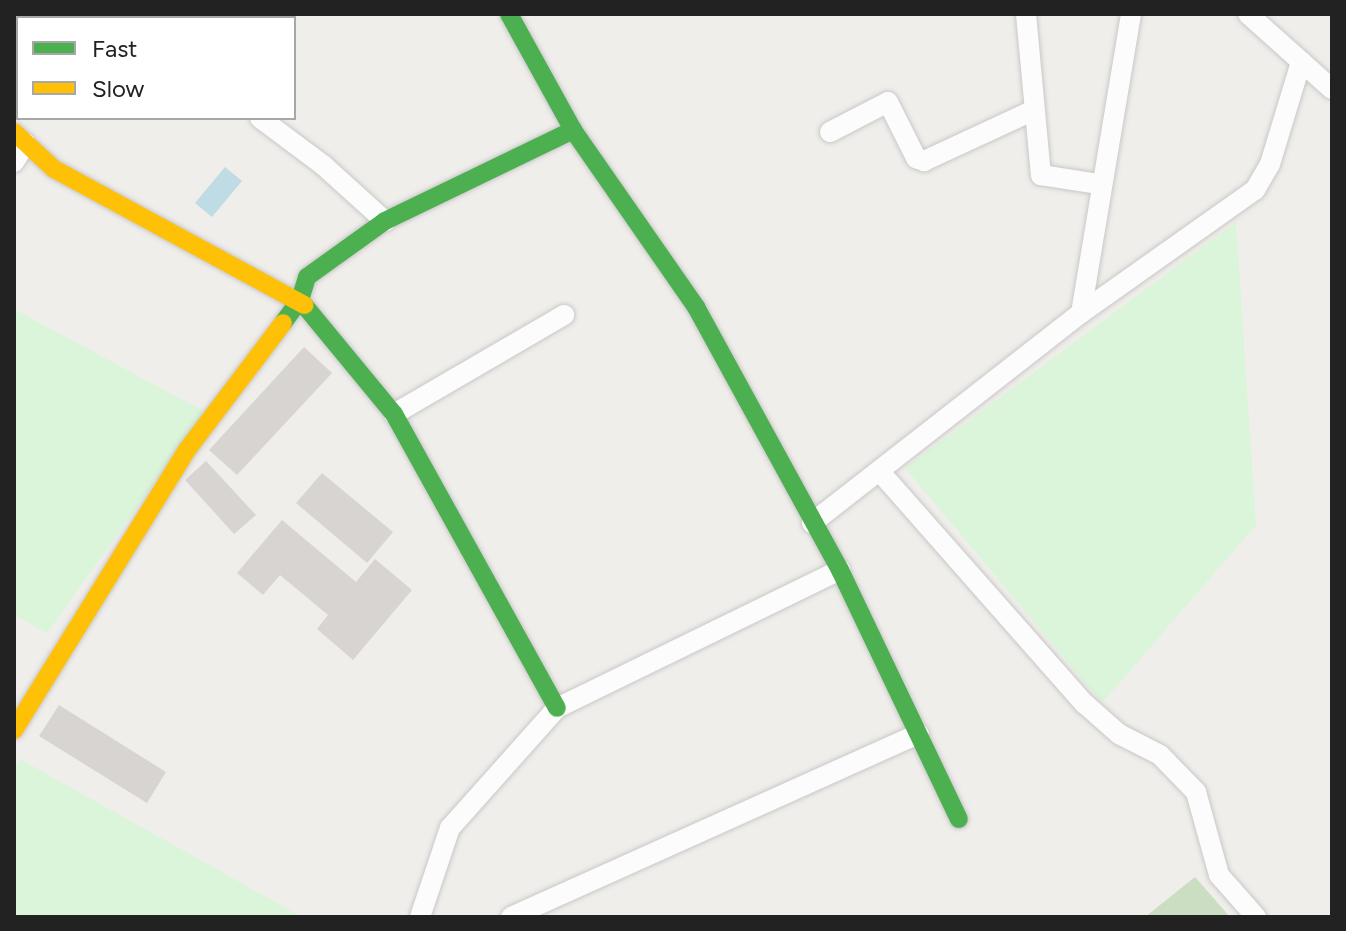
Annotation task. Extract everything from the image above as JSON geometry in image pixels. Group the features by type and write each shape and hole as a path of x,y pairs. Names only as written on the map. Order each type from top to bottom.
{"street":[{"path":"509,14 573,130 696,307 840,570 959,819"},
{"path":"1026,14 1041,175 1099,184"},
{"path":"1081,313 1099,184 1131,14"},
{"path":"1248,14 1332,89"},
{"path":"812,523 881,473 1081,313 1255,190 1270,164 1301,62"},
{"path":"830,132 888,102 916,158 924,161 1034,110"},
{"path":"263,120 323,165 385,221"},
{"path":"14,730 187,450 300,300 307,277 385,221 573,130"},
{"path":"14,162 20,138 54,169 300,300 394,414 557,708"},
{"path":"394,414 564,315"},
{"path":"881,473 1085,704 1119,734 1160,755 1196,792 1219,875 1256,917"},
{"path":"420,917 450,828 557,708 840,570"},
{"path":"511,917 919,734"}],"green space":[{"path":"1236,222 1256,525 1102,703 905,468"},
{"path":"14,309 205,412 47,633 14,615"},
{"path":"20,759 302,917 14,917 14,770"},
{"path":"1195,877 1230,917 1145,917"}],"water":[{"path":"225,167 242,181 212,217 195,203"}],"building":[{"path":"304,347 332,373 237,475 209,450"},
{"path":"206,461 256,515 234,534 185,480"},
{"path":"322,473 393,532 367,563 296,503"},
{"path":"282,520 356,582 375,559 412,590 353,660 317,629 328,615 280,575 263,595 237,573"},
{"path":"59,705 166,772 147,803 39,736"}],"traffic: fast":[{"path":"509,14 573,130 696,307 840,570 959,819"},
{"path":"283,323 300,300 307,277 385,221 573,130"},
{"path":"304,305 394,414 557,708"}],"traffic: slow":[{"path":"14,132 54,169 304,305"},
{"path":"14,730 187,450 283,323"}]}
